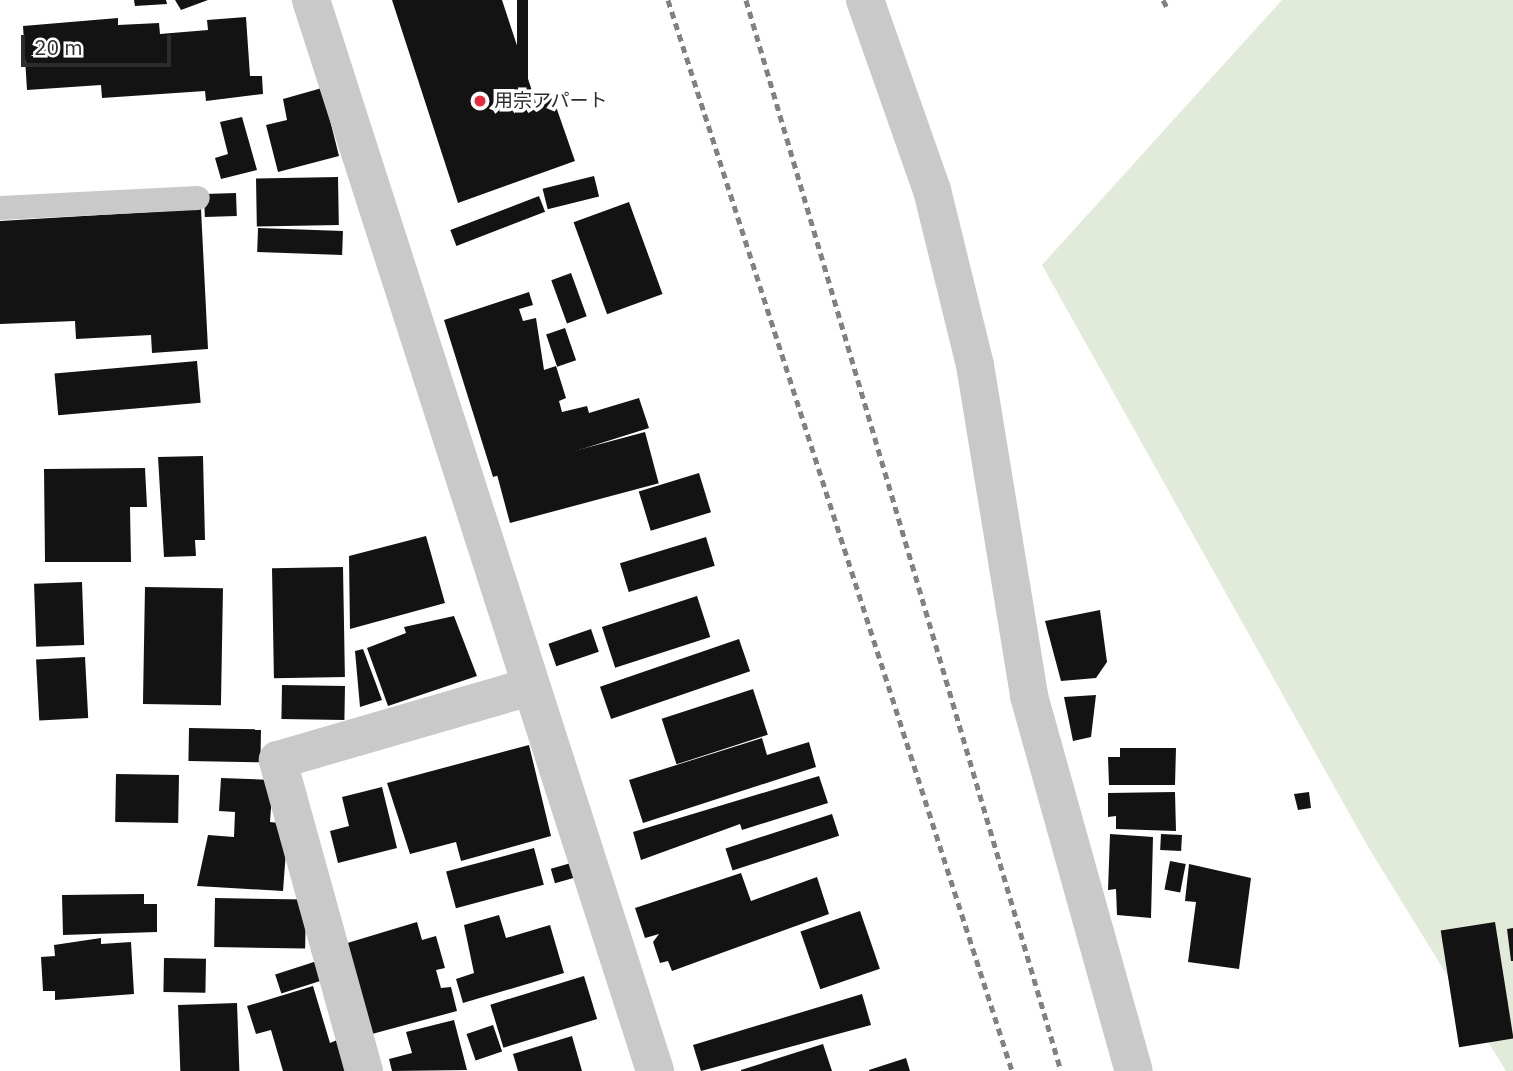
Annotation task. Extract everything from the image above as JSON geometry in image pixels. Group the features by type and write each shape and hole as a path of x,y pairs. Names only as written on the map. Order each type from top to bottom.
{"street":[{"path":"311,0 655,1071"},
{"path":"865,0 932,190 975,365 1029,696 1134,1071"},
{"path":"364,1071 278,760 530,687"}],"lane":[{"path":"0,208 198,198"}],"green space":[{"path":"1282,0 1513,0 1513,1071 1506,1071 1367,845 1042,265"}],"building":[{"path":"134,0 166,0 167,4 135,6"},
{"path":"175,0 208,0 181,10"},
{"name":"用宗アパート","path":"392,0 502,0 536,103 553,98 575,161 458,203"},
{"path":"517,0 528,0 528,87 517,87"},
{"path":"246,17 250,76 262,76 263,94 206,101 205,91 102,98 101,85 27,90 23,26 118,18 118,25 159,23 160,34 208,30 207,20"},
{"path":"322,88 339,156 278,172 266,125 287,120 283,99"},
{"path":"242,117 257,170 221,179 215,158 228,154 220,122"},
{"path":"594,176 599,196 548,209 543,189"},
{"path":"338,177 339,225 257,226 256,178"},
{"path":"236,193 237,216 205,217 204,194"},
{"path":"539,196 545,212 456,246 450,230"},
{"path":"629,202 663,294 607,314 574,222"},
{"path":"201,209 208,349 152,353 151,335 76,339 75,321 0,324 0,221"},
{"path":"258,228 343,231 342,255 257,252"},
{"path":"571,273 587,316 567,323 551,280"},
{"path":"529,292 533,305 519,309 523,321 536,318 544,370 556,366 566,398 559,401 562,412 587,406 589,413 639,398 649,428 493,477 444,320"},
{"path":"565,328 576,360 557,367 546,335"},
{"path":"197,361 201,403 58,415 55,373"},
{"path":"645,432 659,483 510,523 496,472"},
{"path":"203,456 205,540 195,540 196,556 164,557 158,457"},
{"path":"145,468 147,507 130,507 131,562 45,562 44,469"},
{"path":"699,473 711,512 651,531 639,491"},
{"path":"426,536 445,603 350,629 349,556"},
{"path":"706,537 715,566 629,592 620,563"},
{"path":"343,567 345,677 274,678 272,568"},
{"path":"82,582 84,645 36,647 34,584"},
{"path":"145,587 223,588 221,705 143,704"},
{"path":"697,596 710,637 615,668 602,627"},
{"path":"1100,610 1107,662 1096,678 1061,681 1045,621"},
{"path":"454,616 477,676 388,706 367,648 406,633 404,627"},
{"path":"591,629 599,652 556,666 548,644"},
{"path":"739,639 750,671 611,719 600,687"},
{"path":"363,649 382,700 360,707 355,651"},
{"path":"85,657 88,718 39,720 36,660"},
{"path":"282,685 345,686 344,720 281,719"},
{"path":"753,689 768,735 677,764 662,719"},
{"path":"1096,695 1091,737 1073,741 1064,697"},
{"path":"189,728 261,729 260,762 188,761"},
{"path":"762,738 767,755 809,742 816,767 643,823 629,780"},
{"path":"529,745 551,836 461,861 456,842 410,854 387,783"},
{"path":"1120,748 1176,748 1175,785 1109,785 1108,757 1120,757"},
{"path":"116,774 179,775 178,823 115,822"},
{"path":"819,776 828,803 742,830 740,824 641,860 633,832"},
{"path":"221,778 273,780 270,822 288,824 283,891 197,886 208,835 234,837 235,812 219,811"},
{"path":"382,787 397,848 338,863 330,831 349,826 342,797"},
{"path":"1175,792 1176,831 1116,829 1116,816 1108,817 1108,793"},
{"path":"1309,792 1311,808 1298,810 1294,794"},
{"path":"832,814 839,836 733,870 725,849"},
{"path":"1110,834 1153,837 1151,918 1117,915 1116,889 1108,890"},
{"path":"1161,834 1182,835 1181,851 1160,850"},
{"path":"534,848 544,885 456,908 446,872"},
{"path":"1170,861 1186,864 1180,893 1164,889"},
{"path":"571,863 575,877 555,883 551,869"},
{"path":"1189,864 1251,878 1239,969 1188,962 1196,902 1185,901"},
{"path":"741,873 751,901 817,877 829,914 672,971 668,961 660,963 653,942 659,934 645,938 635,908"},
{"path":"144,894 144,904 157,904 157,932 63,935 62,895"},
{"path":"215,898 306,900 305,949 214,947"},
{"path":"860,911 880,969 820,989 800,932"},
{"path":"499,915 506,938 550,925 564,973 463,1003 456,979 474,973 464,925"},
{"path":"417,922 422,940 436,936 445,968 436,970 441,988 451,987 457,1011 372,1034 344,944"},
{"path":"1495,922 1513,1039 1459,1047 1441,931"},
{"path":"1513,928 1513,961 1511,961 1507,929"},
{"path":"101,938 101,944 131,942 134,994 55,1000 55,991 43,991 41,957 55,956 54,945"},
{"path":"164,958 206,959 205,993 163,992"},
{"path":"317,961 323,980 281,994 275,975"},
{"path":"584,976 597,1019 503,1048 490,1005"},
{"path":"313,986 330,1043 337,1040 347,1071 283,1071 271,1030 256,1034 247,1006"},
{"path":"862,994 871,1025 701,1071 693,1045"},
{"path":"237,1003 239,1071 180,1071 178,1005"},
{"path":"454,1020 467,1070 392,1071 389,1059 412,1053 406,1032"},
{"path":"493,1025 502,1051 476,1061 467,1034"},
{"path":"572,1036 582,1071 518,1071 513,1054"},
{"path":"823,1044 832,1071 741,1071 741,1070"},
{"path":"906,1058 910,1071 869,1071 869,1070"}],"railway":[{"path":"668,0 1012,1071"},
{"path":"746,0 1061,1071"},
{"path":"1163,0 1168,9"}],"place":[{"name":"用宗アパート","path":"480,101"}]}
